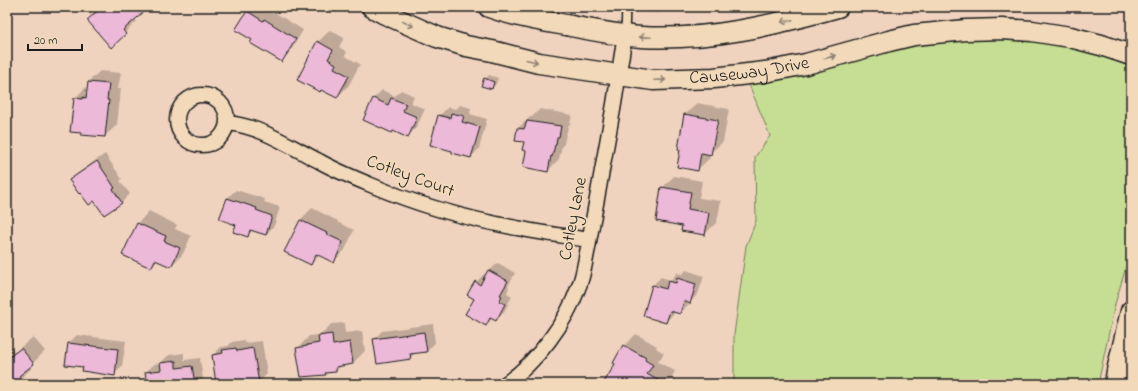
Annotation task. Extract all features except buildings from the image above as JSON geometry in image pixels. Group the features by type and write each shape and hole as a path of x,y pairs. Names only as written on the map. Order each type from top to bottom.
{"street":[{"name":"Causeway Drive","path":"372,7 437,37 466,46 539,62 653,80 714,78 765,72 806,64 914,35 966,30 1002,29 1032,31 1070,37 1131,55"},
{"path":"489,7 529,19 602,32 642,37 677,37 713,34 796,19 838,7"},
{"name":"Cotley Lane","path":"505,384 537,355 554,336 569,310 579,287 619,75 624,35"},
{"name":"Cotley Court","path":"227,123 238,124 267,134 321,163 372,186 414,201 467,217 589,240"},
{"path":"1115,384 1131,311"}],"lane":[{"path":"624,35 626,7"}],"green space":[{"path":"627,7 690,7 656,12"},
{"path":"994,35 1080,46 1131,63 1131,250 1115,304 1098,384 734,384 734,335 746,246 756,221 755,157 770,136 748,82 913,41"}]}
